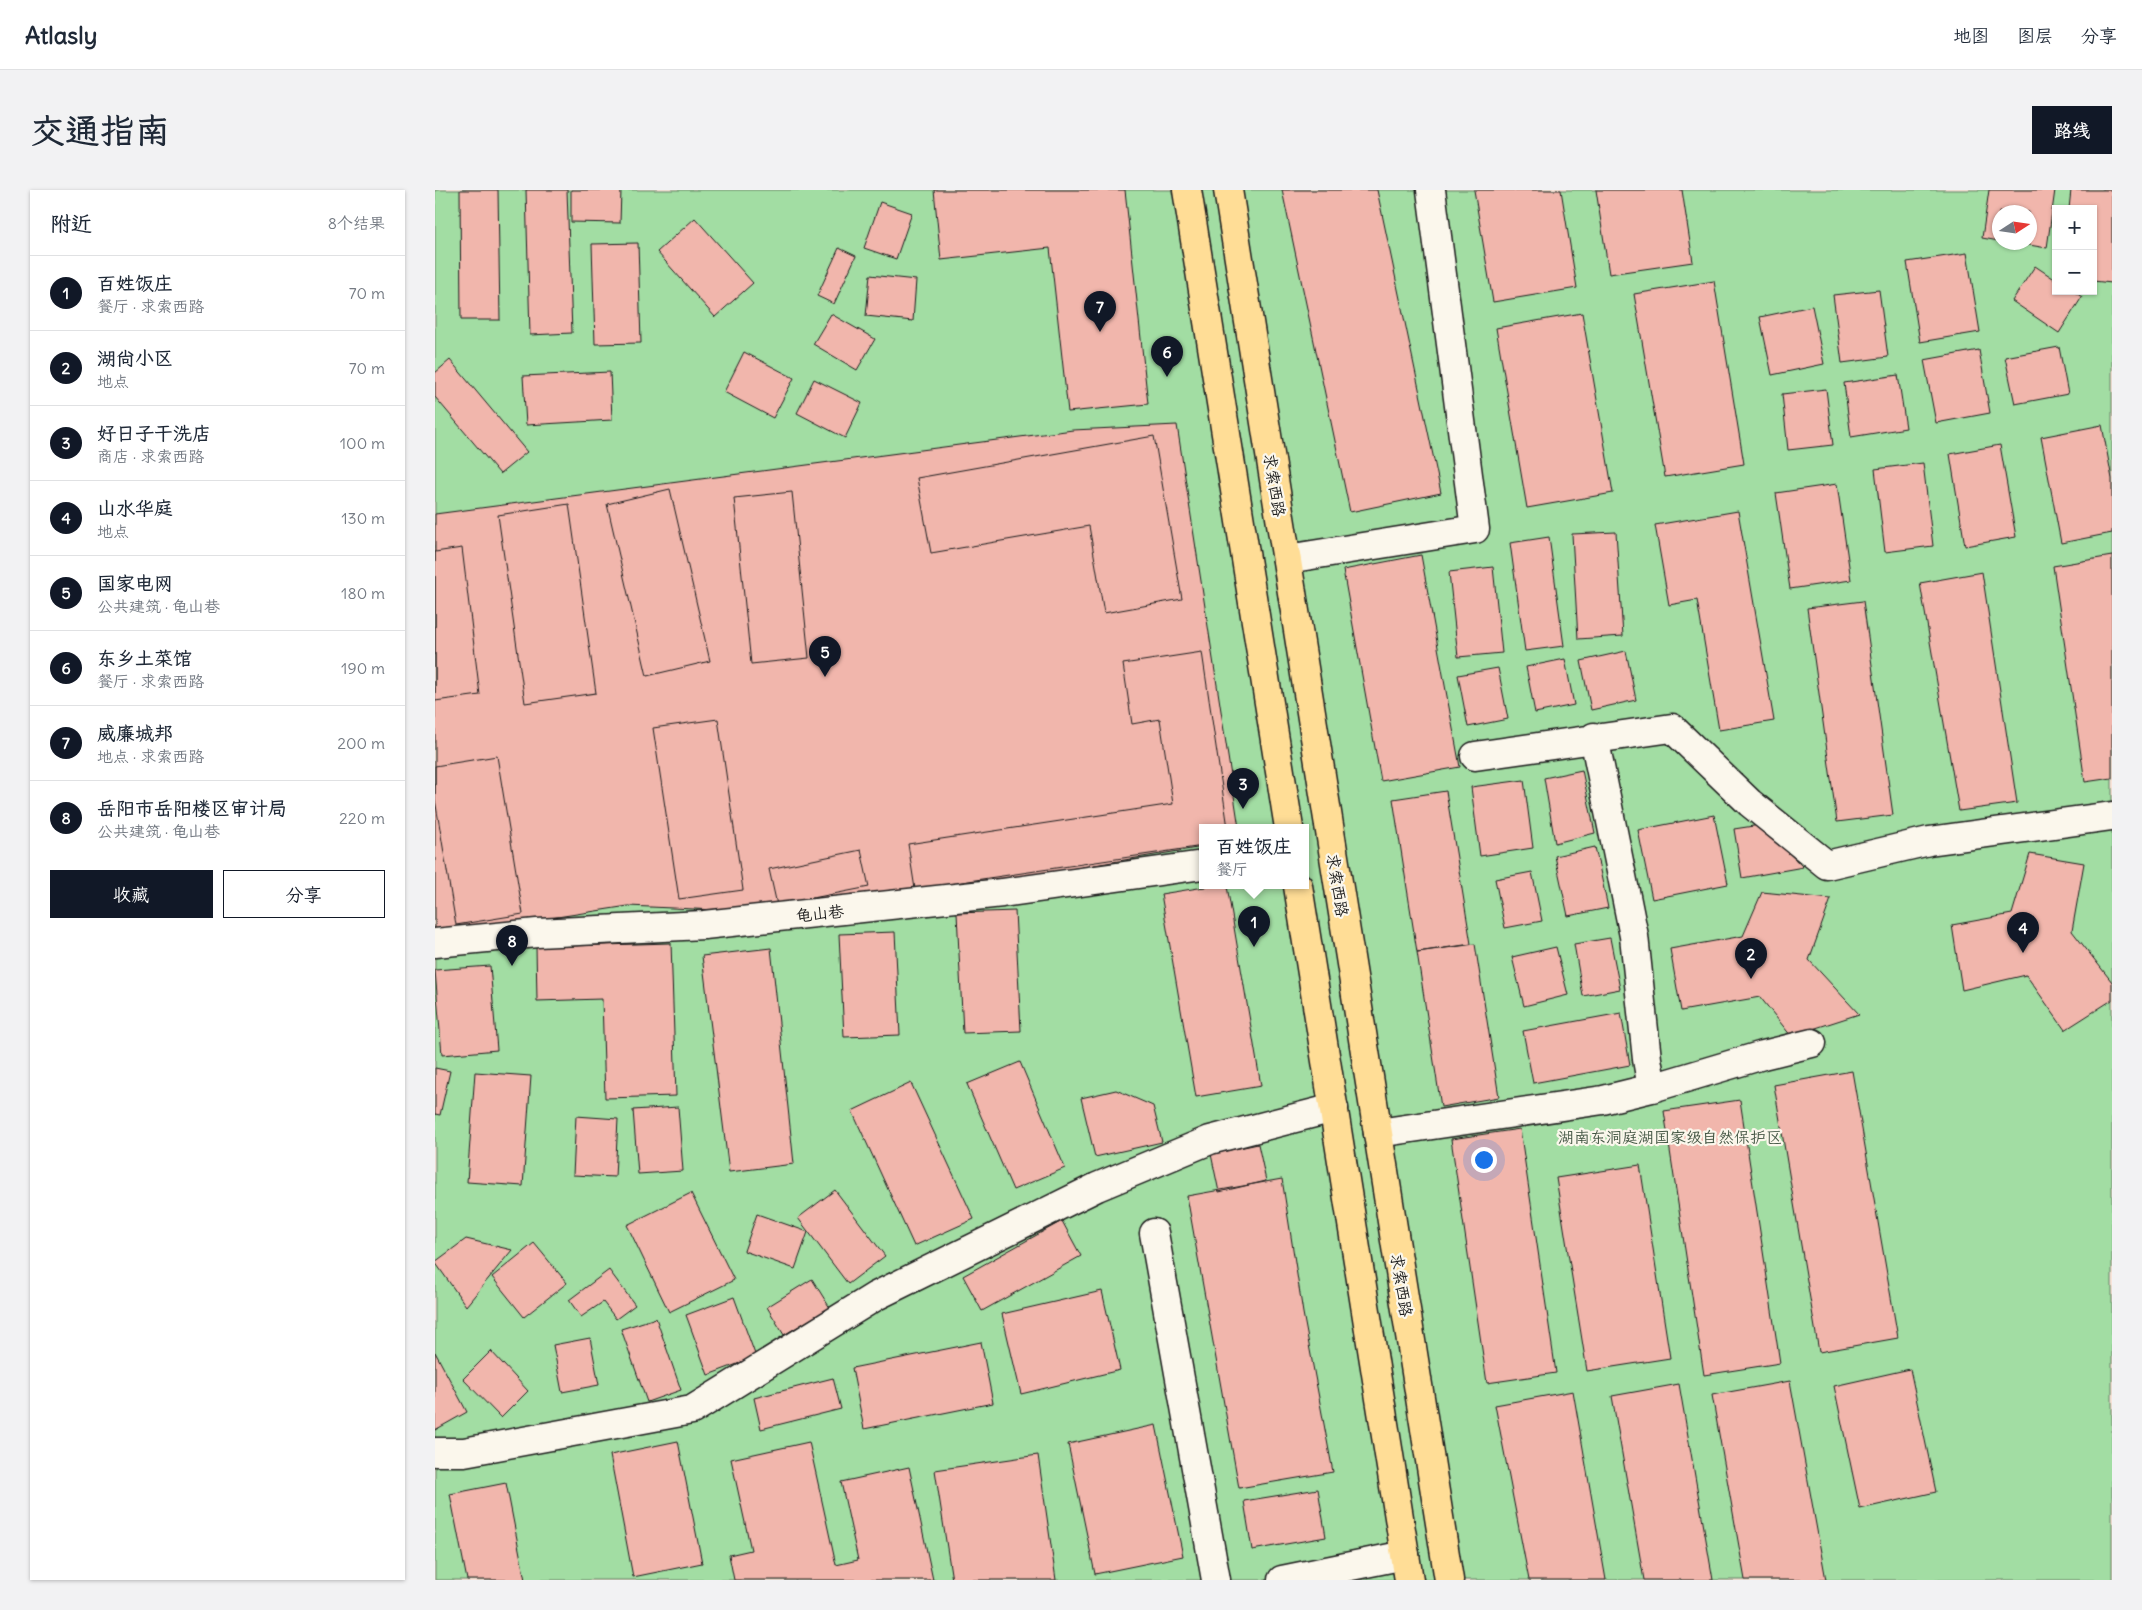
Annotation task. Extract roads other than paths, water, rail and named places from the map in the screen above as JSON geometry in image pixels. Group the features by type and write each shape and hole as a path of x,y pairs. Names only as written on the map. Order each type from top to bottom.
{"main road":[{"path":"1187,190 1288,824"},
{"name":"求索西路","path":"1228,190 1449,1580"},
{"path":"1298,889 1407,1567"}],"street":[{"path":"1287,559 1475,529 1431,190"},
{"path":"1475,756 1672,728 1750,803 1827,865 1929,840 2112,816"},
{"path":"1594,738 1634,936 1647,1059 1653,1088"},
{"name":"龟山巷","path":"435,944 537,933 704,925 1001,893 1199,866"},
{"path":"1378,1133 1603,1100 1653,1088 1763,1054 1811,1042"},
{"path":"435,1452 464,1452 692,1410 876,1296 1097,1187 1210,1140 1334,1108"},
{"path":"1154,1233 1216,1580"},
{"path":"1282,1580 1407,1567"}],"place":[{"name":"威廉城邦","path":"1100,332"},
{"name":"东乡土菜馆","path":"1167,377"},
{"name":"国家电网","path":"825,677"},
{"name":"好日子干洗店","path":"1243,809"},
{"name":"百姓饭庄","path":"1254,947"},
{"name":"山水华庭","path":"2023,953"},
{"name":"岳阳市岳阳楼区审计局","path":"512,966"},
{"name":"湖尚小区","path":"1751,979"}],"park label":[{"name":"湖南东洞庭湖国家级自然保护区","path":"1670,1137"}]}
